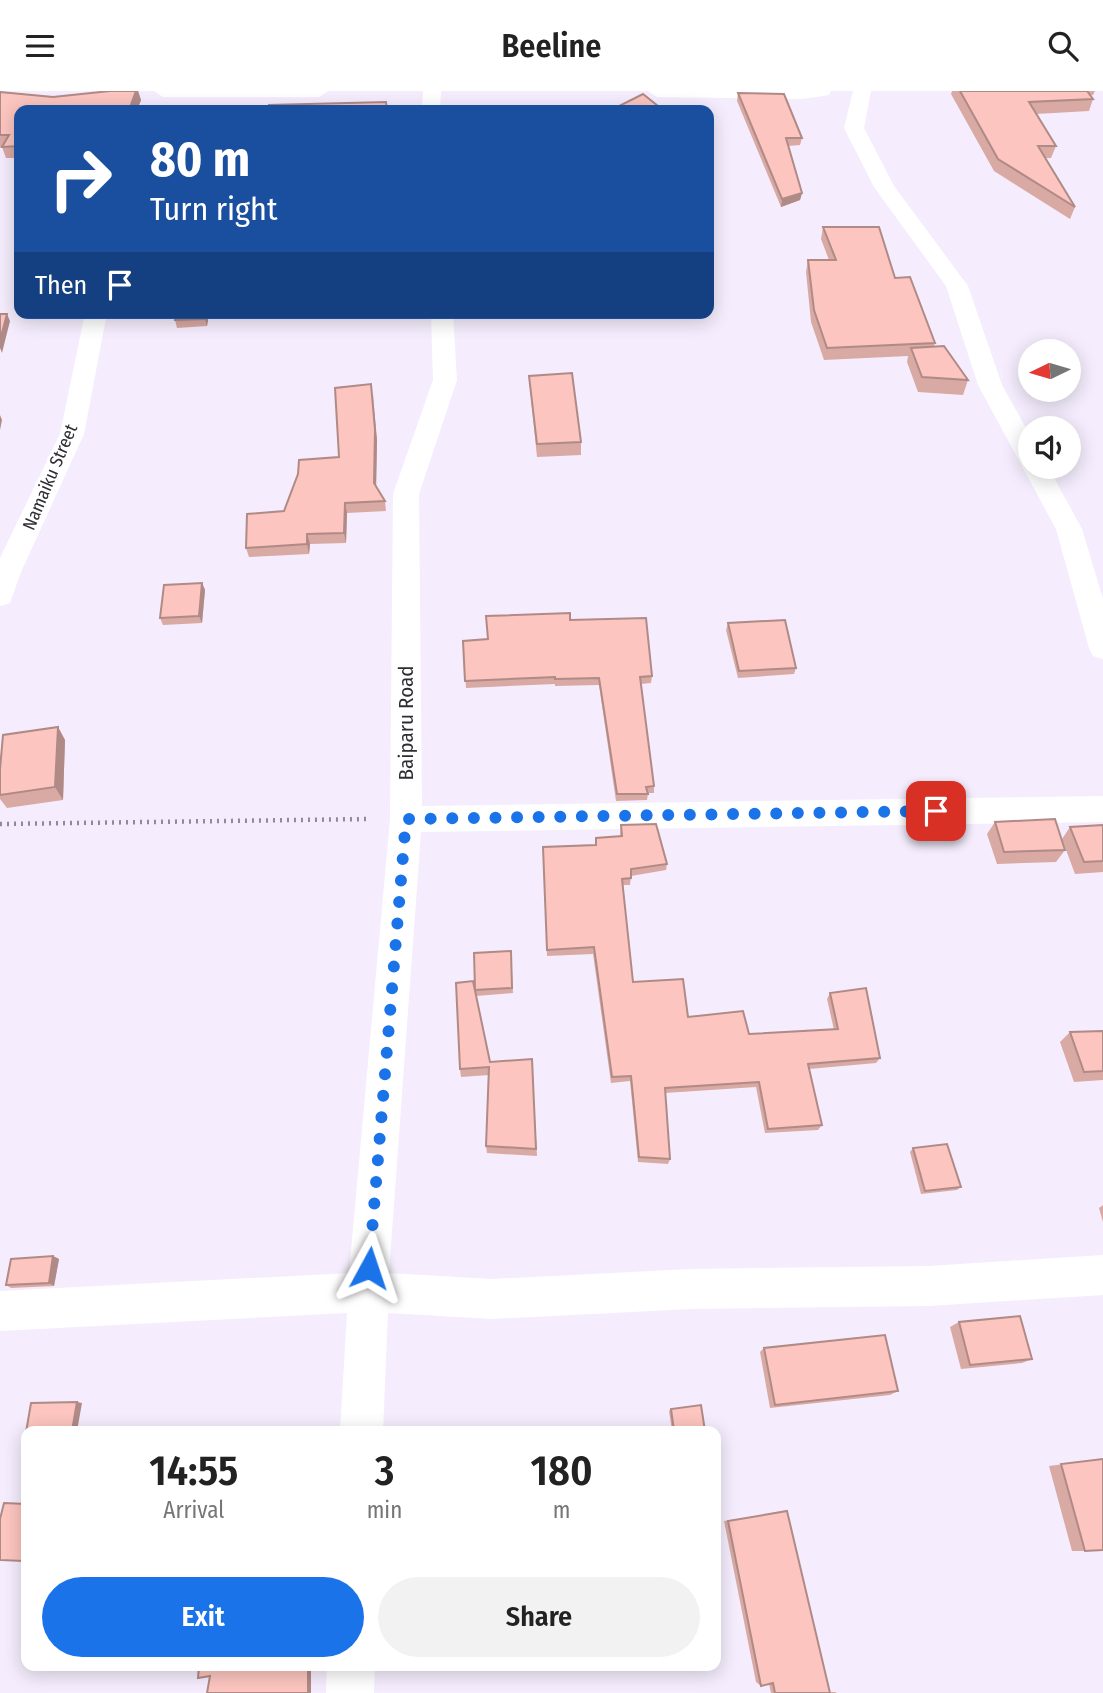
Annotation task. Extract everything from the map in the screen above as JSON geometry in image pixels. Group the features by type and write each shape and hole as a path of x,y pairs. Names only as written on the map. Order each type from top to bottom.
{"street":[{"path":"153,93 319,91"},
{"path":"657,91 821,91"},
{"path":"862,91 854,128 884,187 957,286 990,386 1018,437"},
{"name":"Namaiku Street","path":"2,580 72,433 95,319"},
{"name":"Baiparu Road","path":"362,1426 369,1292 406,819 405,494 445,380 442,319"},
{"path":"1042,479 1069,529 1103,649"},
{"path":"406,819 1103,809"},
{"path":"0,1311 369,1292 492,1299 691,1289 929,1286 1103,1275"},
{"path":"350,1693 351,1671"}],"path":[{"path":"0,824 406,819"}],"building":[{"path":"136,91 131,105 14,105 14,146 2,147 9,135 0,135 0,92 53,97"},
{"path":"960,91 1087,91 1093,99 1029,102 1056,146 1038,146 1075,207 998,159"},
{"path":"738,93 784,94 802,138 786,138 802,193 782,199"},
{"path":"643,94 657,105 621,105"},
{"path":"386,102 386,105 269,105"},
{"path":"823,227 879,227 895,278 910,277 935,343 827,348 814,310 808,260 836,260"},
{"path":"0,314 7,314 0,340"},
{"path":"944,346 968,380 922,377 911,348"},
{"path":"572,373 581,442 537,444 529,376"},
{"path":"371,384 375,430 374,483 385,501 345,503 344,533 307,534 307,544 246,548 247,514 284,511 298,474 299,460 339,457 335,388"},
{"path":"202,583 199,616 160,618 164,585"},
{"path":"570,613 570,620 646,618 652,676 640,677 654,786 646,787 648,794 617,794 599,678 465,681 463,641 488,639 486,616"},
{"path":"785,620 796,668 739,671 728,623"},
{"path":"58,727 55,787 0,795 3,735"},
{"path":"1055,819 1065,850 1004,852 995,822"},
{"path":"656,824 667,864 631,869 631,878 622,879 633,982 683,979 688,1017 743,1011 749,1034 838,1029 830,993 866,988 880,1058 808,1064 822,1125 768,1129 759,1082 665,1088 670,1159 639,1157 631,1076 612,1077 594,947 547,950 543,847 596,845 596,838 622,836 621,825"},
{"path":"1103,825 1103,861 1084,862 1070,827"},
{"path":"511,951 512,988 475,990 474,953"},
{"path":"473,981 490,1062 532,1059 536,1149 486,1146 489,1067 460,1069 456,983"},
{"path":"1103,1031 1103,1071 1084,1072 1070,1032"},
{"path":"947,1144 961,1187 925,1191 913,1148"},
{"path":"53,1256 49,1283 6,1285 11,1259"},
{"path":"1020,1316 1032,1359 970,1365 959,1322"},
{"path":"885,1335 898,1391 775,1405 764,1348"},
{"path":"77,1402 73,1426 27,1426 31,1403"},
{"path":"701,1405 704,1426 673,1426 671,1409"},
{"path":"1103,1459 1103,1550 1085,1551 1061,1464"},
{"path":"4,1503 21,1504 21,1561 0,1560 0,1519"},
{"path":"787,1511 830,1693 775,1693 773,1683 761,1686 728,1521"},
{"path":"199,1671 308,1671 308,1693 207,1693 210,1676 198,1678"}],"route":[{"path":"369,1268 406,819 936,811"}]}
